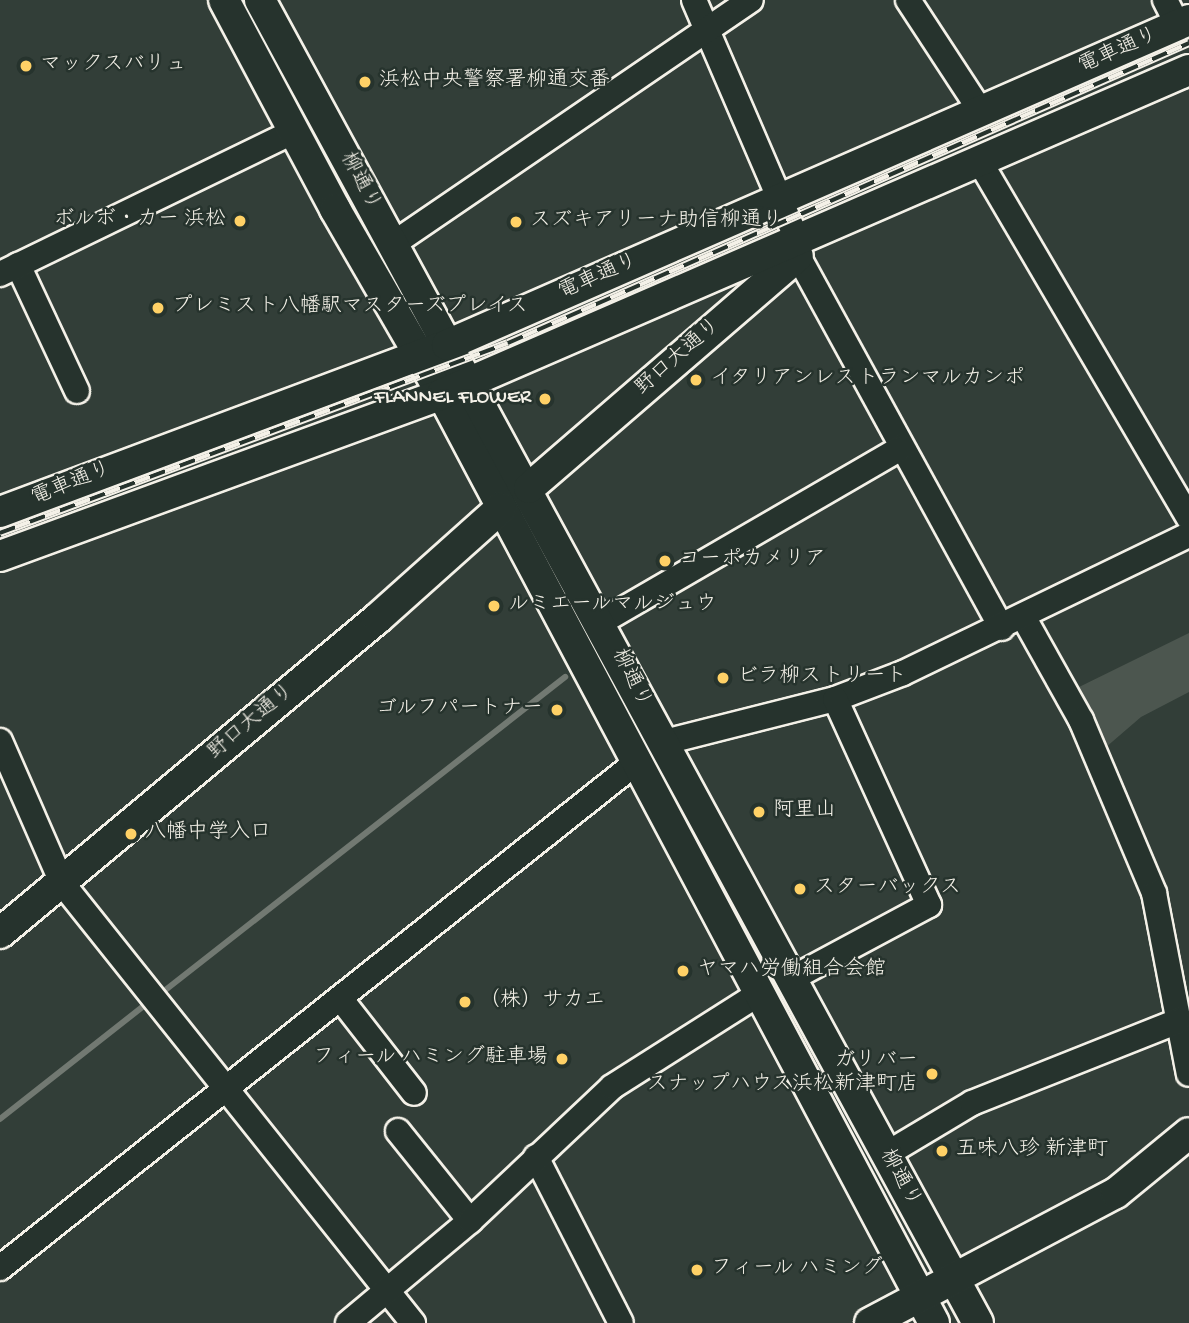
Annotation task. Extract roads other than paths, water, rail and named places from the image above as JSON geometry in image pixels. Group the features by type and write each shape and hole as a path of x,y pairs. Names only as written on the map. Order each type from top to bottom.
{"street":[{"name":"柳通り","path":"224,0 418,356 455,388 529,488 601,622 661,743 978,1323"},
{"name":"柳通り","path":"260,0 447,345 455,388 500,508 638,761 757,995 927,1311"},
{"path":"694,0 798,249 901,448 1013,623 1081,720 1154,893 1189,1074"},
{"path":"393,244 751,0"},
{"path":"908,0 982,113"},
{"name":"電車通り","path":"0,512 447,345 982,113 1178,15"},
{"name":"電車通り","path":"0,556 455,388 798,249 980,162 1189,70"},
{"path":"78,391 9,270 294,131"},
{"path":"980,162 1189,517"},
{"name":"野口大通り","path":"529,488 798,249"},
{"path":"601,622 901,448"},
{"name":"野口大通り","path":"0,933 378,618 500,508"},
{"path":"661,743 835,699 1013,623 1189,535"},
{"path":"789,980 929,905 835,699"},
{"path":"0,741 62,883 414,1323"},
{"path":"0,1268 638,761"},
{"path":"348,1323 470,1221 612,1087 757,995"},
{"path":"340,998 414,1093"},
{"path":"885,1155 972,1103 1178,1021"},
{"path":"398,1131 470,1221"},
{"path":"870,1323 927,1311 955,1280 1116,1193 1189,1133"},
{"path":"536,1157 621,1323"}],"waterway":[{"path":"159,995 565,677"},
{"path":"0,1119 150,1001"}],"railway":[{"path":"0,533 508,343 1189,43"}],"place":[{"name":"マックスバリュ","path":"26,66"},
{"name":"浜松中央警察署柳通交番","path":"365,82"},
{"name":"ボルボ・カー 浜松","path":"240,221"},
{"name":"スズキアリーナ助信柳通り","path":"516,222"},
{"name":"プレミスト八幡駅マスターズプレイス","path":"158,308"},
{"name":"イタリアンレストランマルカンポ","path":"696,380"},
{"name":"FLANNEL FLOWER","path":"545,399"},
{"name":"コーポカメリア","path":"665,561"},
{"name":"ルミエールマルジュウ","path":"494,606"},
{"name":"ビラ柳ストリート","path":"723,678"},
{"name":"ゴルフパートナー","path":"557,710"},
{"name":"阿里山","path":"759,812"},
{"name":"八幡中学入口","path":"131,834"},
{"name":"スターバックス","path":"800,889"},
{"name":"ヤマハ労働組合会館","path":"683,971"},
{"name":"（株）サカエ","path":"465,1002"},
{"name":"フィール ハミング駐車場","path":"562,1059"},
{"name":"ガリバー スナップハウス浜松新津町店","path":"932,1074"},
{"name":"五味八珍 新津町","path":"942,1151"},
{"name":"フィール ハミング","path":"697,1270"}]}
